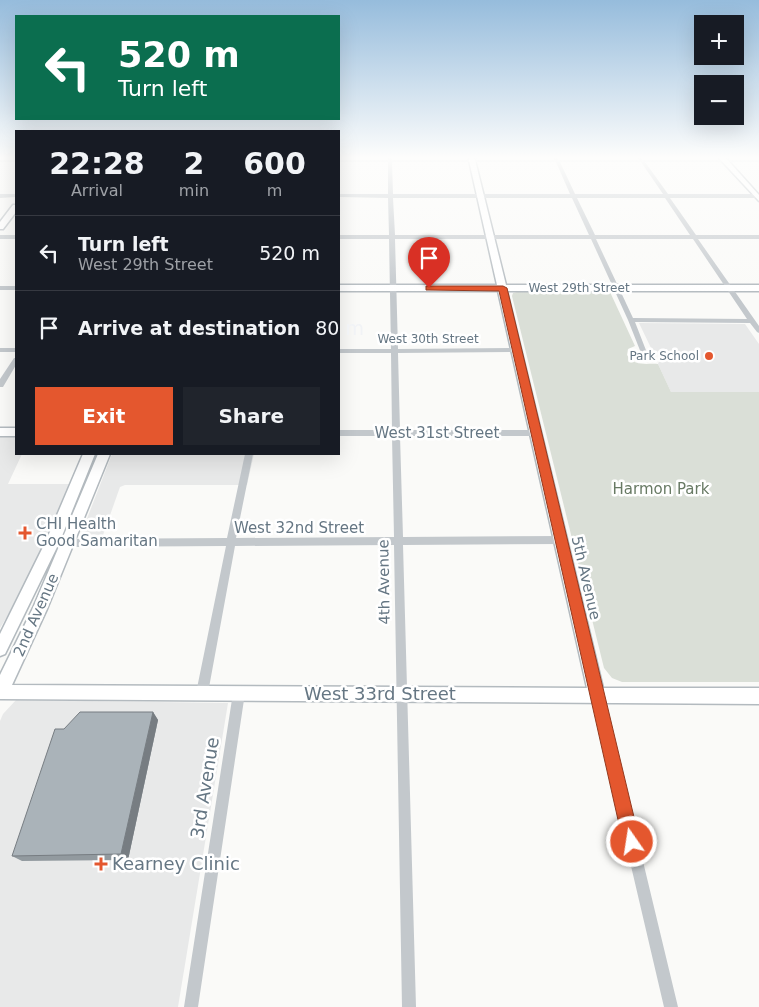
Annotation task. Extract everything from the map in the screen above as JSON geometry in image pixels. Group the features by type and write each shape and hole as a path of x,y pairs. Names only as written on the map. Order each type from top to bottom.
{"street":[{"name":"4th Avenue","path":"390,203 409,1007"},
{"name":"5th Avenue","path":"482,203 671,1007"},
{"path":"577,203 631,320 646,358"},
{"path":"668,203 759,331"},
{"path":"0,227 15,208"},
{"path":"0,237 15,237"},
{"path":"340,237 759,238"},
{"path":"0,288 15,288"},
{"name":"West 29th Street","path":"340,288 759,288"},
{"path":"631,320 752,320"},
{"path":"0,350 15,350"},
{"name":"West 30th Street","path":"340,351 516,350"},
{"path":"0,385 15,362"},
{"path":"0,432 15,432"},
{"name":"West 31st Street","path":"340,433 536,433"},
{"name":"2nd Avenue","path":"0,649 53,541 89,455"},
{"name":"2nd Avenue","path":"0,692 40,609 104,455"},
{"path":"202,693 249,455"},
{"name":"West 32nd Street","path":"68,543 561,540"},
{"name":"West 33rd Street","path":"0,692 759,696"},
{"name":"3rd Avenue","path":"191,1007 239,693"}],"shaded area":[{"name":"Park School","path":"639,323 745,324 759,344 759,392 671,392 658,364 660,359 657,352 651,348"},
{"name":"CHI Health Good Samaritan","path":"0,432 15,432 15,455 22,455 8,484 72,484 29,581 0,628"},
{"path":"112,455 254,455 247,485 125,485 120,487 103,535 84,534 83,529"},
{"name":"Kearney Clinic","path":"16,700 228,703 178,1007 0,1007 0,721 3,714"}],"green space":[{"name":"Harmon Park","path":"610,292 635,346 628,349 627,355 637,363 658,364 671,392 759,392 759,682 622,682 612,678 604,668 512,296 513,293"}],"building":[{"name":"Kearney Clinic","path":"80,712 153,712 121,854 12,856 55,729 64,729"}],"place":[{"name":"Park School","path":"709,356"},
{"name":"CHI Health Good Samaritan","path":"25,533"},
{"name":"Kearney Clinic","path":"101,864"}],"route":[{"path":"429,288 503,288 632,842"}]}
